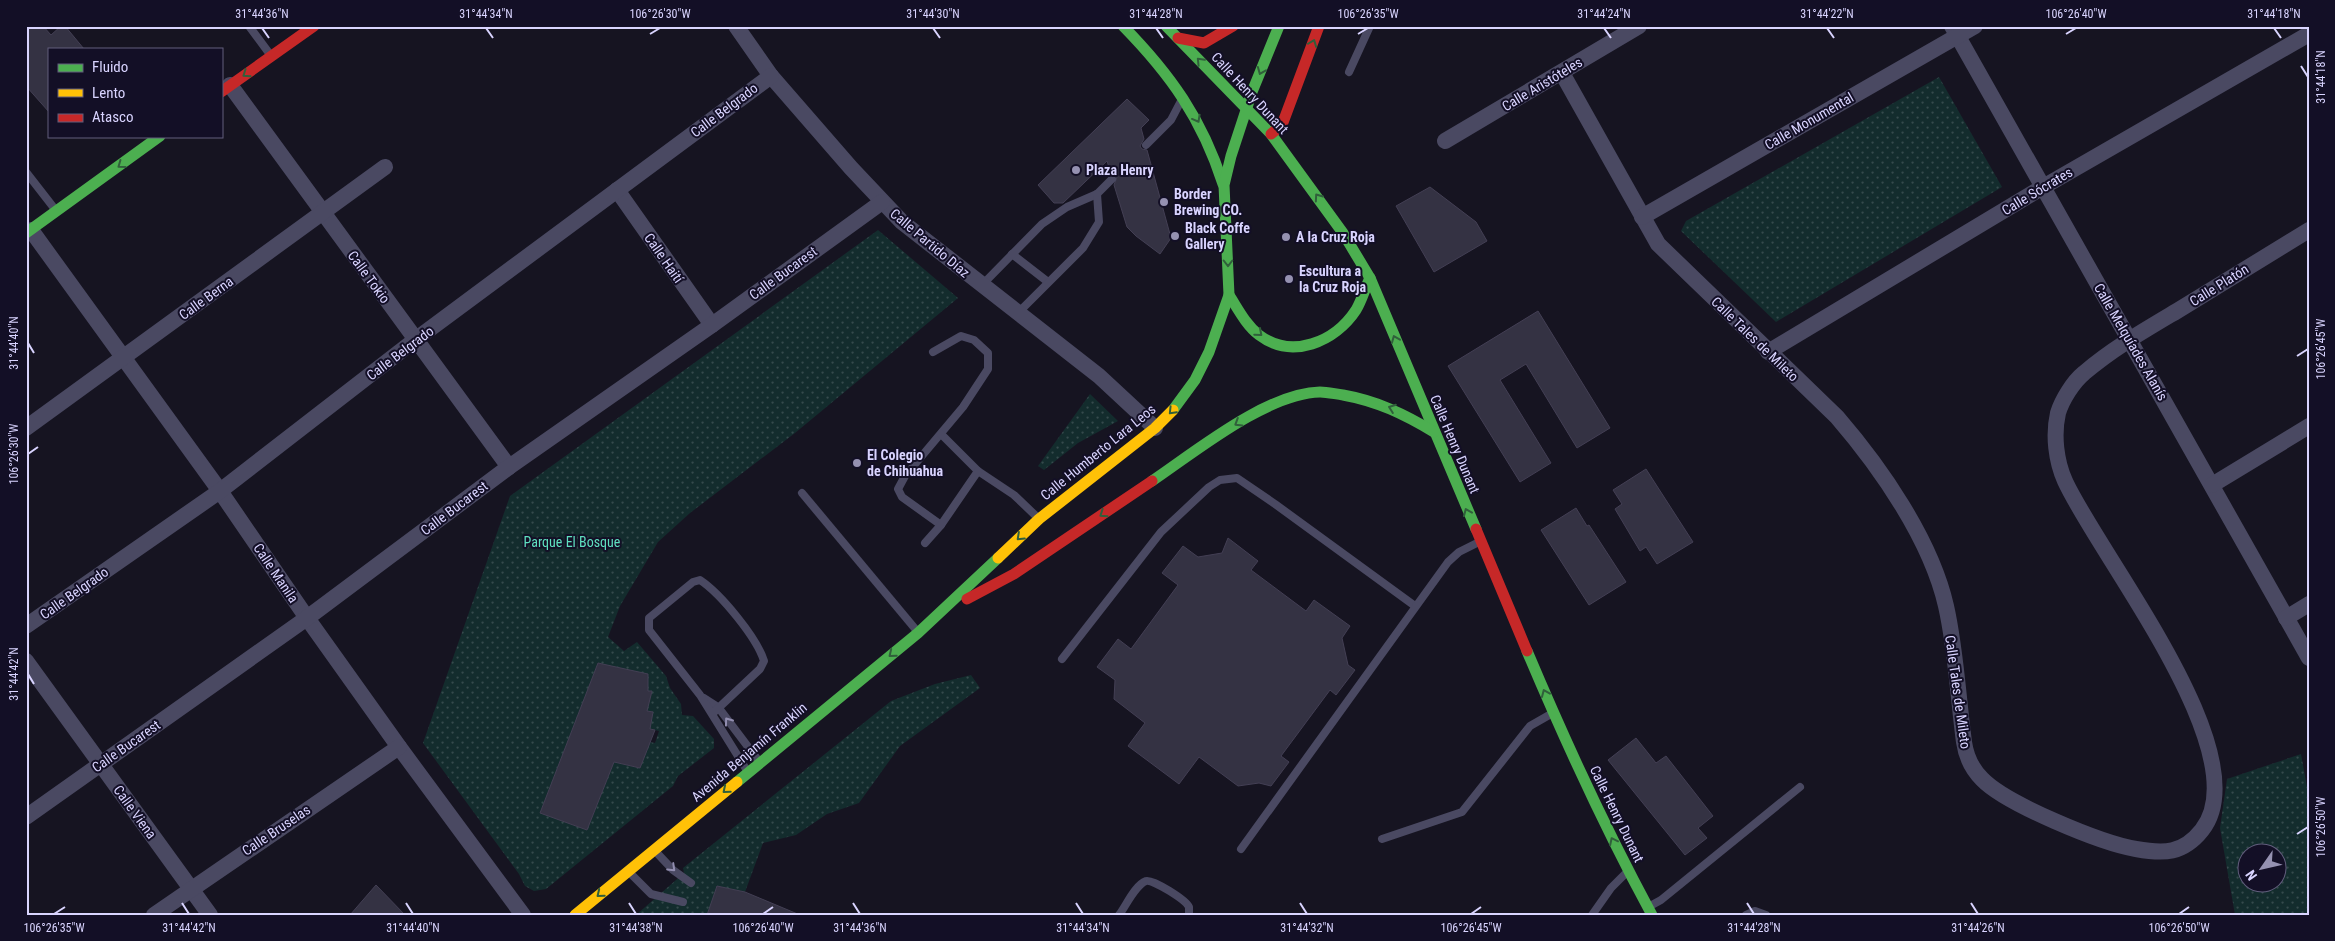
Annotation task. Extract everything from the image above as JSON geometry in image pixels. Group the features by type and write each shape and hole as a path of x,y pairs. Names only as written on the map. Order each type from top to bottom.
{"main road":[{"path":"226,89 314,26"},
{"path":"1123,26 1154,57 1184,94 1214,154 1224,185"},
{"name":"Calle Henry Dunant","path":"1166,26 1271,134 1343,232 1370,278 1553,712 1628,871 1650,911"},
{"path":"1178,38 1204,43 1233,26"},
{"name":"Calle Humberto Lara Leos","path":"943,612 1040,519 1155,428 1178,404 1195,380 1209,352 1228,295 1228,239 1224,185 1231,156 1247,109 1279,26"},
{"path":"1271,134 1282,124 1320,26"},
{"path":"28,232 157,138"},
{"path":"1228,295 1260,336 1277,345 1298,348 1322,342 1339,330 1356,310 1370,278"},
{"path":"943,612 1014,574 1240,421 1291,397 1320,392 1367,399 1403,413 1434,432"},
{"name":"Avenida Benjamín Franklin","path":"575,915 943,612"}],"street":[{"name":"Calle Partido Díaz","path":"736,26 770,76 902,222 1017,314 1099,376 1155,428"},
{"name":"Calle Aristóteles","path":"1445,142 1639,26"},
{"name":"Calle Monumental","path":"1642,216 1955,31 1976,26"},
{"name":"Calle Melquíades Alanís","path":"1955,31 2309,658"},
{"name":"Calle Sócrates","path":"1768,352 2043,187 2309,34"},
{"name":"Calle Tales de Mileto","path":"1562,73 1658,244 1837,418 1863,448 1888,484 1924,548 1946,605 1966,755 1973,768 1994,790 2014,802 2117,846 2168,853 2187,845 2208,822 2215,804 2216,780 2211,755 2195,710 2178,673 2082,515 2064,478 2058,456 2056,430 2059,411 2082,375 2130,340"},
{"name":"Calle Belgrado","path":"26,626 220,491 415,340 770,76"},
{"name":"Calle Tokio","path":"226,89 322,214 509,467"},
{"name":"Calle Berna","path":"26,428 385,168"},
{"name":"Calle Haití","path":"617,190 712,325"},
{"name":"Calle Bucarest","path":"26,817 306,618 509,467 712,325 882,202"},
{"name":"Calle Platón","path":"2130,340 2309,230"},
{"name":"Calle Manila","path":"28,232 220,491 306,618 523,915"},
{"path":"2212,485 2309,426"},
{"path":"2286,618 2309,604"},
{"name":"Calle Viena","path":"26,661 210,915"},
{"name":"Calle Bruselas","path":"154,915 399,747"}],"lane":[{"path":"249,26 271,57"},
{"path":"1349,72 1370,26"},
{"path":"1146,146 1171,120 1184,94"},
{"path":"26,172 57,212"},
{"path":"981,285 1042,224 1067,207 1097,194 1112,179"},
{"path":"1017,314 1083,248 1099,222 1097,194"},
{"path":"1012,254 1048,282"},
{"path":"933,352 961,336 974,340 988,353 988,369 963,407 905,476 898,489 902,497 941,525"},
{"path":"941,434 978,470 1014,495 1040,519"},
{"path":"925,543 941,525 978,470"},
{"path":"1062,659 1161,532 1209,487 1220,480 1229,478 1237,478 1275,504 1415,606"},
{"path":"802,493 918,633"},
{"path":"1241,848 1448,562 1459,552 1480,542"},
{"path":"712,714 760,669 764,661 760,650 737,617 700,580 693,582 650,618 648,624 654,636 700,695 748,772"},
{"path":"700,695 718,708 760,762"},
{"path":"1382,839 1462,812 1530,726 1553,712"},
{"path":"1650,911 1800,787"},
{"path":"655,851 673,870 691,884"},
{"path":"1592,915 1611,888 1628,871"},
{"path":"628,872 650,894 683,902"},
{"path":"1119,915 1140,886 1146,881 1153,881 1185,902 1189,907 1189,915"},
{"path":"1746,915 1755,911 1766,915"}],"green space":[{"path":"1939,77 2002,187 1776,322 1681,231 1686,221"},
{"name":"Parque El Bosque","path":"878,230 958,298 795,433 690,513 658,542 620,606 608,637 624,651 637,642 666,676 670,688 681,704 682,715 693,716 714,739 714,748 678,776 673,786 546,889 534,891 525,886 519,874 423,743 510,496","holes":["598,663 642,691 652,691 649,704 645,704 643,710 653,712 651,723 647,728 659,731 655,743 650,742 640,768 614,762 587,830 540,813"]},
{"path":"1090,394 1118,421 1078,443 1044,470 1038,466"},
{"path":"971,675 980,688 900,746 859,803 827,814 796,835 763,843 745,892 717,886 707,915 636,915 684,873 683,868 891,701 935,684"},
{"path":"2301,754 2309,798 2309,915 2235,915 2220,828 2227,779"}],"building":[{"path":"26,26 43,26 51,35 61,26 65,26 83,48 48,48 48,111 26,86"},
{"name":"Plaza Henry","path":"1127,99 1149,120 1141,128 1144,139 1140,146 1142,149 1147,150 1171,238 1160,254 1127,227 1114,185 1117,177 1111,174 1107,161 1063,203 1054,203 1038,185"},
{"path":"1430,187 1476,222 1487,241 1434,272 1396,206"},
{"path":"1538,311 1610,428 1577,448 1526,364 1500,380 1551,463 1520,482 1448,366"},
{"path":"1646,469 1693,542 1657,564 1646,547 1640,551 1615,509 1622,504 1613,490"},
{"path":"1576,508 1626,582 1589,605 1541,530"},
{"path":"1228,538 1258,561 1251,570 1306,611 1314,600 1350,626 1342,638 1348,665 1355,670 1336,695 1330,690 1281,756 1289,762 1271,786 1259,783 1238,786 1199,757 1179,784 1128,746 1145,723 1114,699 1115,680 1097,667 1118,639 1131,649 1178,585 1162,573 1183,546 1198,557 1222,553"},
{"path":"598,663 648,674 648,691 652,691 647,711 653,712 650,729 655,730 640,768 614,762 587,830 540,813"},
{"path":"1636,738 1656,763 1666,756 1713,816 1698,828 1707,838 1685,855 1608,760"},
{"path":"376,885 405,915 350,915"},
{"path":"717,886 745,892 800,915 707,915"}],"traffic: fast":[{"path":"1123,26 1156,62 1183,99 1205,139 1223,184"},
{"path":"1166,26 1271,134 1343,233 1370,278 1476,529"},
{"path":"1173,410 1195,380 1209,352 1229,295 1224,185 1231,156 1252,92 1279,26"},
{"path":"26,233 157,138"},
{"path":"1229,295 1246,322 1259,335 1285,346 1299,347 1325,339 1337,331 1356,310 1370,278"},
{"path":"1152,481 1232,426 1277,402 1299,395 1323,392 1367,401 1412,419 1434,432"},
{"path":"737,782 918,633 998,558"},
{"path":"1527,651 1586,785 1652,915"}],"traffic: slow":[{"path":"998,558 1039,519 1155,428 1173,410"},
{"path":"575,915 737,782"}],"traffic: jam":[{"path":"222,91 314,26"},
{"path":"1178,38 1204,43 1233,26"},
{"path":"1271,134 1282,125 1319,26"},
{"path":"967,599 1014,574 1152,481"},
{"path":"1476,529 1527,651"}],"place":[{"name":"Plaza Henry","path":"1076,170"},
{"name":"Border Brewing CO.","path":"1164,202"},
{"name":"Black Coffe Gallery","path":"1175,236"},
{"name":"A la Cruz Roja","path":"1286,237"},
{"name":"Escultura a la Cruz Roja","path":"1289,279"},
{"name":"El Colegio de Chihuahua","path":"857,463"}]}
